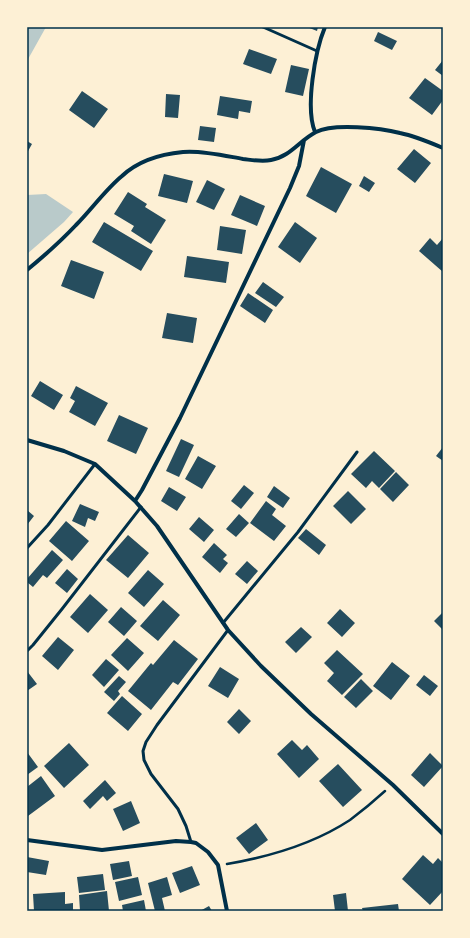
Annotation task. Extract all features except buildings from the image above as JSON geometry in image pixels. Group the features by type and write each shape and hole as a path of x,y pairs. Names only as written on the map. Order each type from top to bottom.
{"street":[{"path":"315,132 312,124 312,90 317,51 326,27"},
{"path":"27,270 43,257 75,226 122,176 140,164 168,154 185,152 220,155 257,161 270,161 289,152 315,132 329,128 342,127 387,130 414,137 443,148"},
{"path":"135,500 146,483 180,418 290,188 299,166 304,140"},
{"path":"27,440 64,451 95,464 135,500 157,526 228,630 261,666 311,714 394,785 443,834"},
{"path":"27,840 102,850 176,841 191,842 203,847 218,865 227,911"}],"lane":[{"path":"263,27 317,51"},
{"path":"223,623 298,532 357,452"},
{"path":"27,548 48,525 95,464"},
{"path":"27,651 141,507"},
{"path":"191,842 186,826 178,809 150,774 144,760 143,752 146,742 157,725 228,630"}],"path":[{"path":"218,865 250,860 328,832 355,816 394,785"}],"shaded area":[{"path":"27,27 46,27 27,61"},
{"path":"46,194 73,212 64,222 27,254 27,195"}]}
